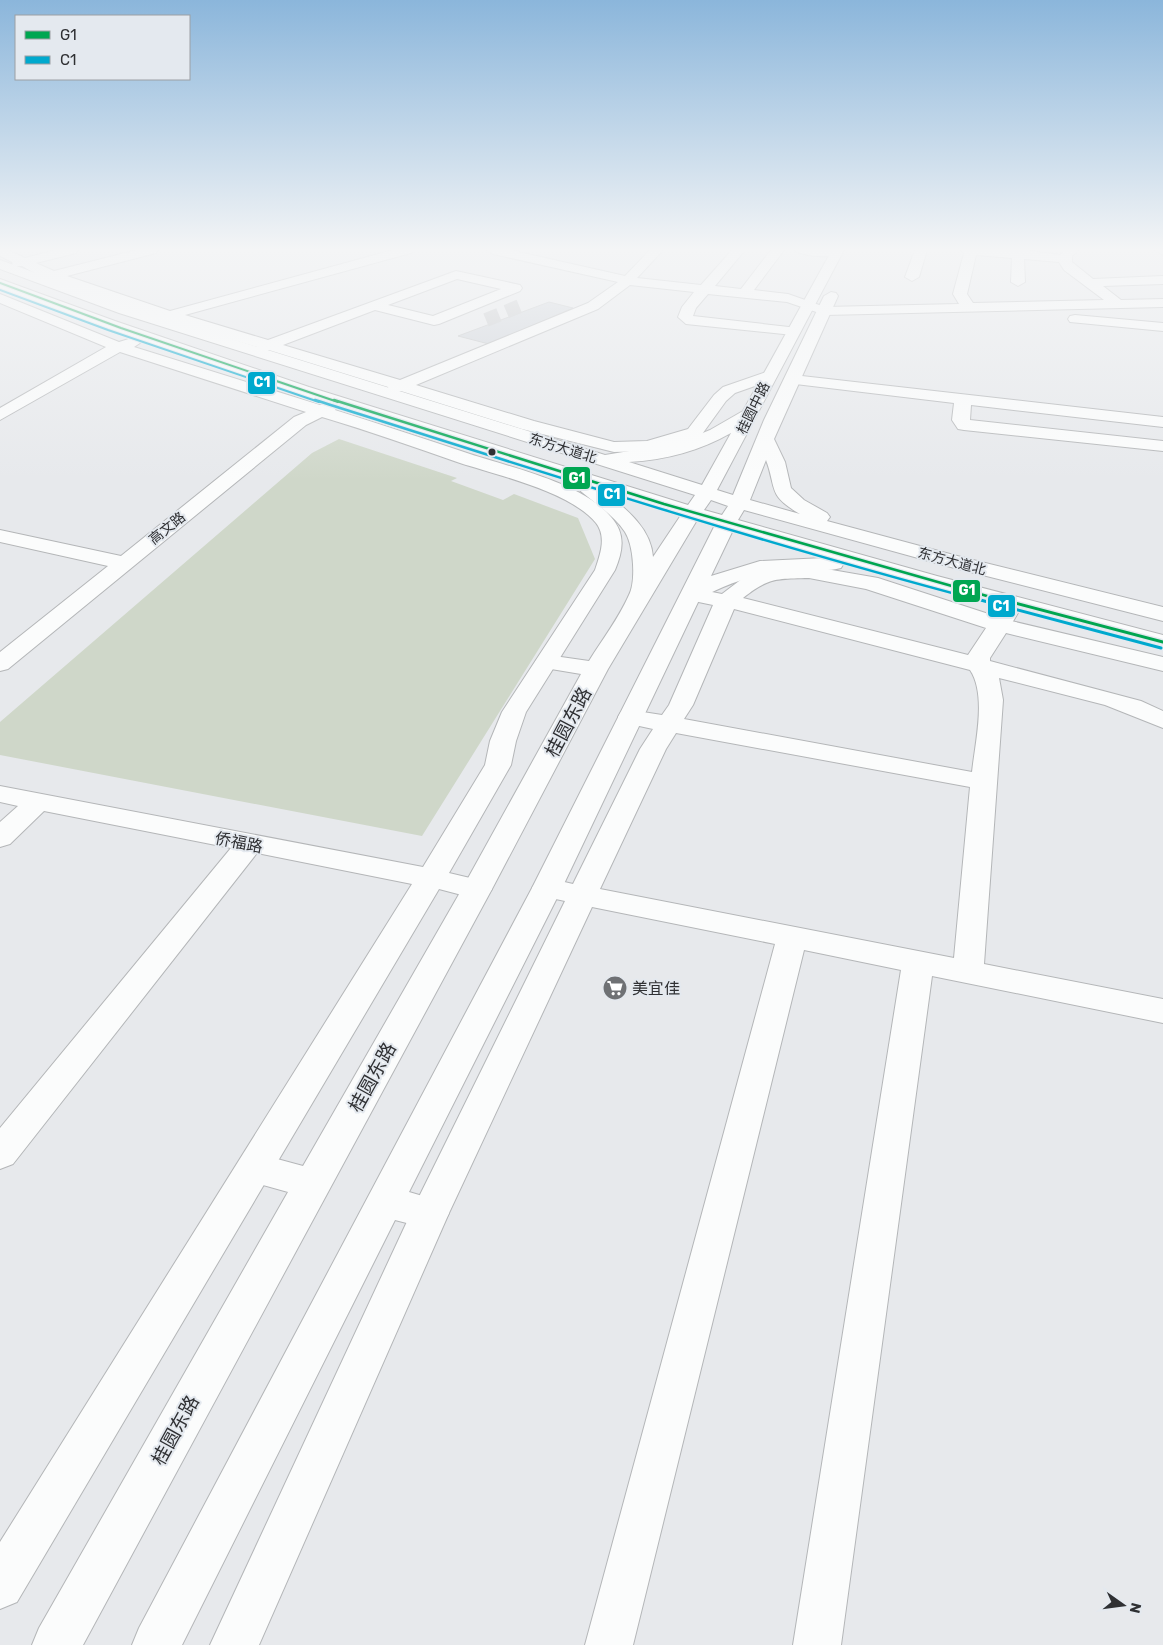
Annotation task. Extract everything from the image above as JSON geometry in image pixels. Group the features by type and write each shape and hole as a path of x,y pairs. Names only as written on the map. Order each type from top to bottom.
{"street":[{"path":"0,1585 431,878 498,765 503,740 514,712 613,555 612,530 601,515 586,504 559,490 330,407 118,347 74,327"},
{"name":"东方大道北","path":"108,327 145,338 330,407 505,454 694,512 733,513 860,536 1163,614"},
{"name":"东方大道北","path":"192,327 261,349 384,393 707,494 733,513 889,569 1163,642"},
{"path":"261,349 320,327"},
{"path":"384,393 545,327"},
{"path":"756,327 793,331"},
{"name":"桂圆中路","path":"694,512 707,494 795,327"},
{"name":"桂圆中路","path":"733,513 817,327"},
{"path":"0,415 118,347 145,338"},
{"path":"261,349 401,385 528,425 596,444 634,447 683,438 694,433 720,398 729,390 769,376"},
{"path":"793,380 1163,422"},
{"path":"963,400 961,420 964,425 1163,446"},
{"name":"高文路","path":"0,664 300,421 330,407"},
{"path":"596,458 641,456 700,443 752,411"},
{"path":"765,439 776,462 782,490 796,504 860,536"},
{"path":"505,454 536,440"},
{"path":"573,475 610,505 631,527 642,548 641,596"},
{"name":"桂圆东路","path":"56,1645 477,889 596,669 670,546 694,512"},
{"path":"234,1645 430,1213 565,891 630,717 733,513"},
{"path":"0,536 124,563"},
{"path":"692,594 722,578 750,568 779,563 847,564 889,569"},
{"path":"156,1645 384,1201 565,891 653,749 670,725 708,646 726,601 754,579 780,573 809,572 870,583 1000,625 1163,664"},
{"path":"692,594 827,624 1126,705 1163,721"},
{"path":"968,973 991,700 987,678 978,665 981,652 1013,602"},
{"path":"547,662 596,669"},
{"path":"630,717 984,782"},
{"name":"侨福路","path":"0,794 431,878 477,889"},
{"path":"0,838 37,802"},
{"path":"0,1154 249,844"},
{"path":"565,891 1163,1011"},
{"path":"609,1645 792,938"},
{"path":"817,1645 918,963"},
{"path":"255,1168 312,1184"},
{"path":"384,1201 430,1213"}],"shaded area":[{"path":"339,439 457,478 451,481 503,500 514,494 578,518 595,559 422,836 0,755 0,722 312,453"}],"building":[{"path":"483,327 529,327 489,344 458,336"}],"transit line":[{"name":"C1","path":"99,327 301,396 593,489 881,574 1161,648"},
{"name":"G1","path":"118,327 446,437 773,537 1163,642"}],"place":[{"name":"美宜佳","path":"615,988"}]}
